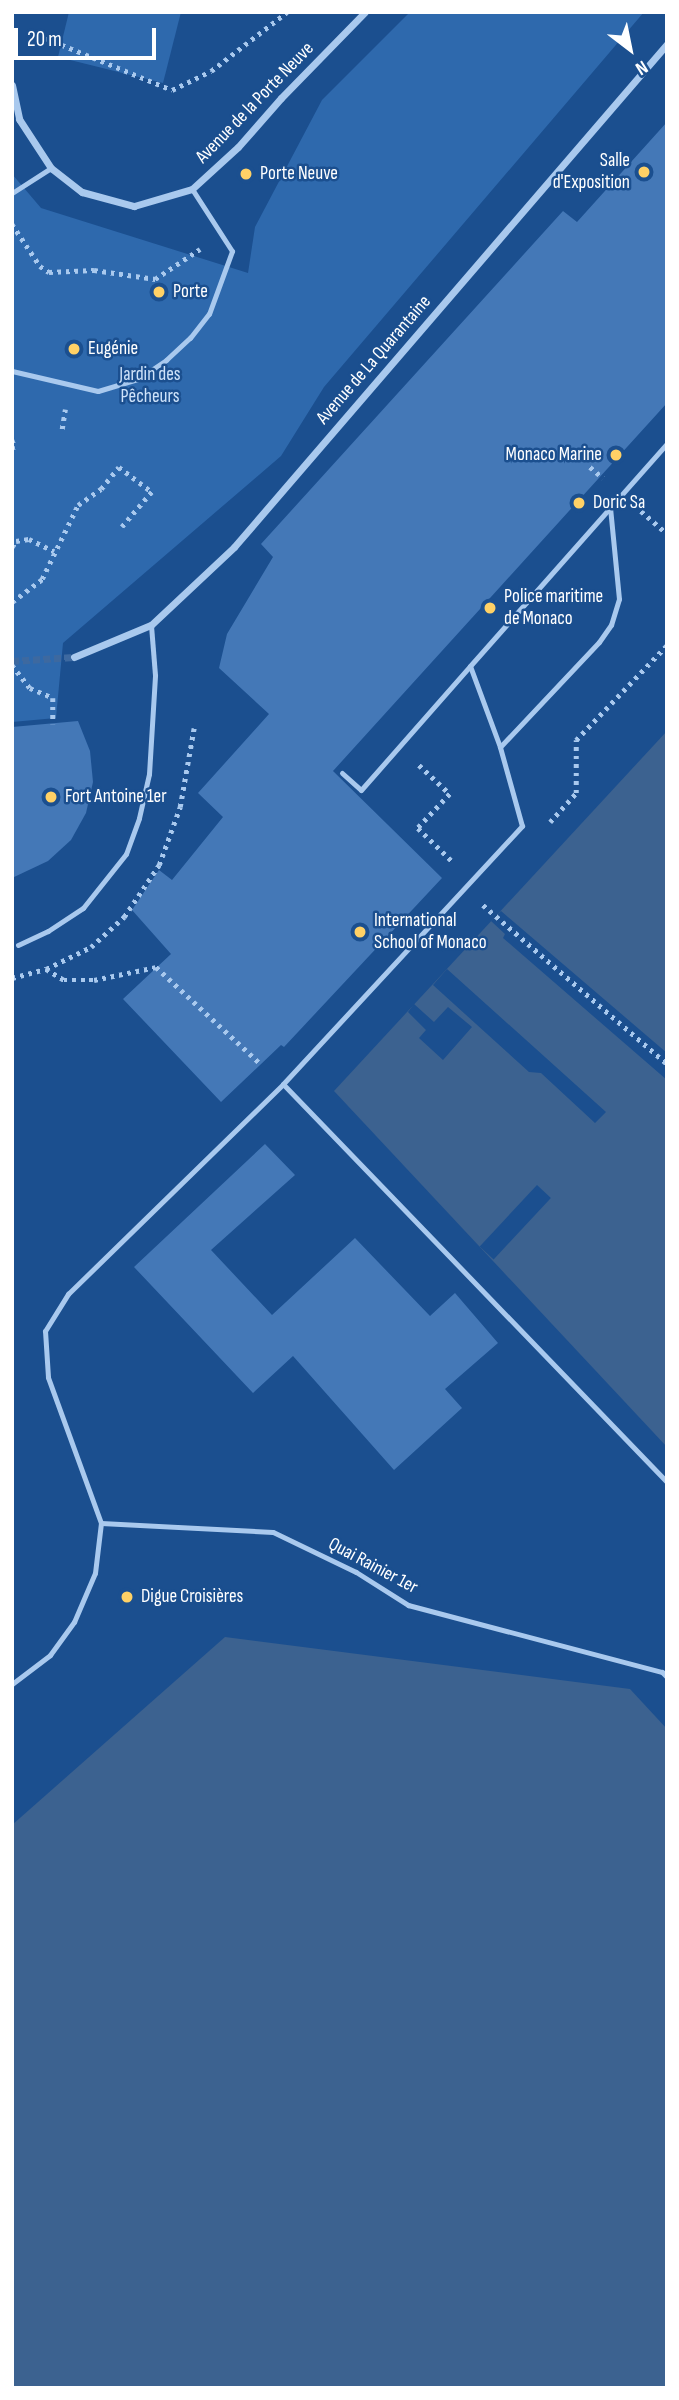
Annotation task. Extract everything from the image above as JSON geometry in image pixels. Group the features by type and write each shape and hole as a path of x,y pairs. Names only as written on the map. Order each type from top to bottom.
{"street":[{"name":"Avenue de la Porte Neuve","path":"12,85 19,119 51,169 82,192 134,206 191,189 238,147 365,12"},
{"name":"Avenue de La Quarantaine","path":"74,657 151,625 234,547 667,44"}],"lane":[{"path":"12,193 51,169"},
{"path":"12,371 97,391 138,379 166,360 209,314 232,251 191,189"},
{"path":"342,773 361,790 667,443"},
{"path":"500,747 600,642 611,625 619,598 610,508"},
{"path":"18,945 48,931 83,908 126,854 139,818 149,774 154,710 151,625"},
{"path":"12,1684 50,1655 74,1622 95,1573 101,1523 48,1377 45,1331 68,1294 282,1084 523,826 500,747 470,666"},
{"path":"282,1084 667,1482"},
{"name":"Quai Rainier 1er","path":"101,1523 273,1532 356,1572 408,1605 662,1672 667,1677"}],"path":[{"path":"38,35 172,90 211,71 286,12"},
{"path":"12,224 40,266 49,272 94,270 155,279 222,234"},
{"path":"62,429 65,407"},
{"path":"12,440 15,447 12,448"},
{"path":"12,602 41,579 78,505 101,489 119,467 152,492 122,527"},
{"path":"12,547 16,541 29,538 55,551"},
{"path":"13,668 30,688 53,698 53,724"},
{"path":"400,747 450,794 418,828 472,880"},
{"path":"479,902 667,1065"},
{"path":"12,978 46,969 64,981 94,980 156,967 282,1084"}],"green space":[{"path":"69,12 181,12 163,83 58,57"},
{"name":"Jardin des Pêcheurs","path":"410,12 644,12 324,387 281,456 63,643 56,718 12,722 12,174 41,208 248,273 255,227 322,100"}],"shaded area":[{"path":"667,731 667,1447 334,1091"},
{"path":"225,1637 630,1689 667,1729 667,2388 12,2388 12,1825"}],"pier":[{"path":"501,911 667,1053 667,1080 503,938 505,934 491,921"},
{"path":"447,969 606,1112 595,1123 541,1073 529,1072 433,985"},
{"path":"414,1004 434,1022 448,1007 472,1027 443,1060 419,1038 426,1030 408,1012"},
{"path":"537,1185 551,1198 494,1259 480,1246"}],"building":[{"path":"667,122 667,403 333,771 442,878 284,1047 281,1045 221,1102 123,999 171,954 132,910 159,870 172,880 223,817 198,793 269,714 219,668 227,634 273,557 261,544 563,211 577,222"},
{"name":"Fort Antoine 1er","path":"78,721 90,751 93,782 86,813 71,840 48,861 12,878 12,727"},
{"path":"265,1144 295,1175 211,1250 272,1315 355,1238 430,1316 455,1293 498,1343 445,1389 462,1408 394,1470 293,1356 253,1393 134,1267"}],"tunnel":[{"path":"12,661 74,657"}],"place":[{"name":"Salle d'Exposition","path":"644,172"},
{"name":"Porte Neuve","path":"246,174"},
{"name":"Porte","path":"159,292"},
{"name":"Eugénie","path":"74,349"},
{"name":"Monaco Marine","path":"616,455"},
{"name":"Doric Sa","path":"579,503"},
{"name":"Police maritime de Monaco","path":"490,608"},
{"name":"Fort Antoine 1er","path":"51,797"},
{"name":"International School of Monaco","path":"360,932"},
{"name":"Digue Croisières","path":"127,1597"}]}
